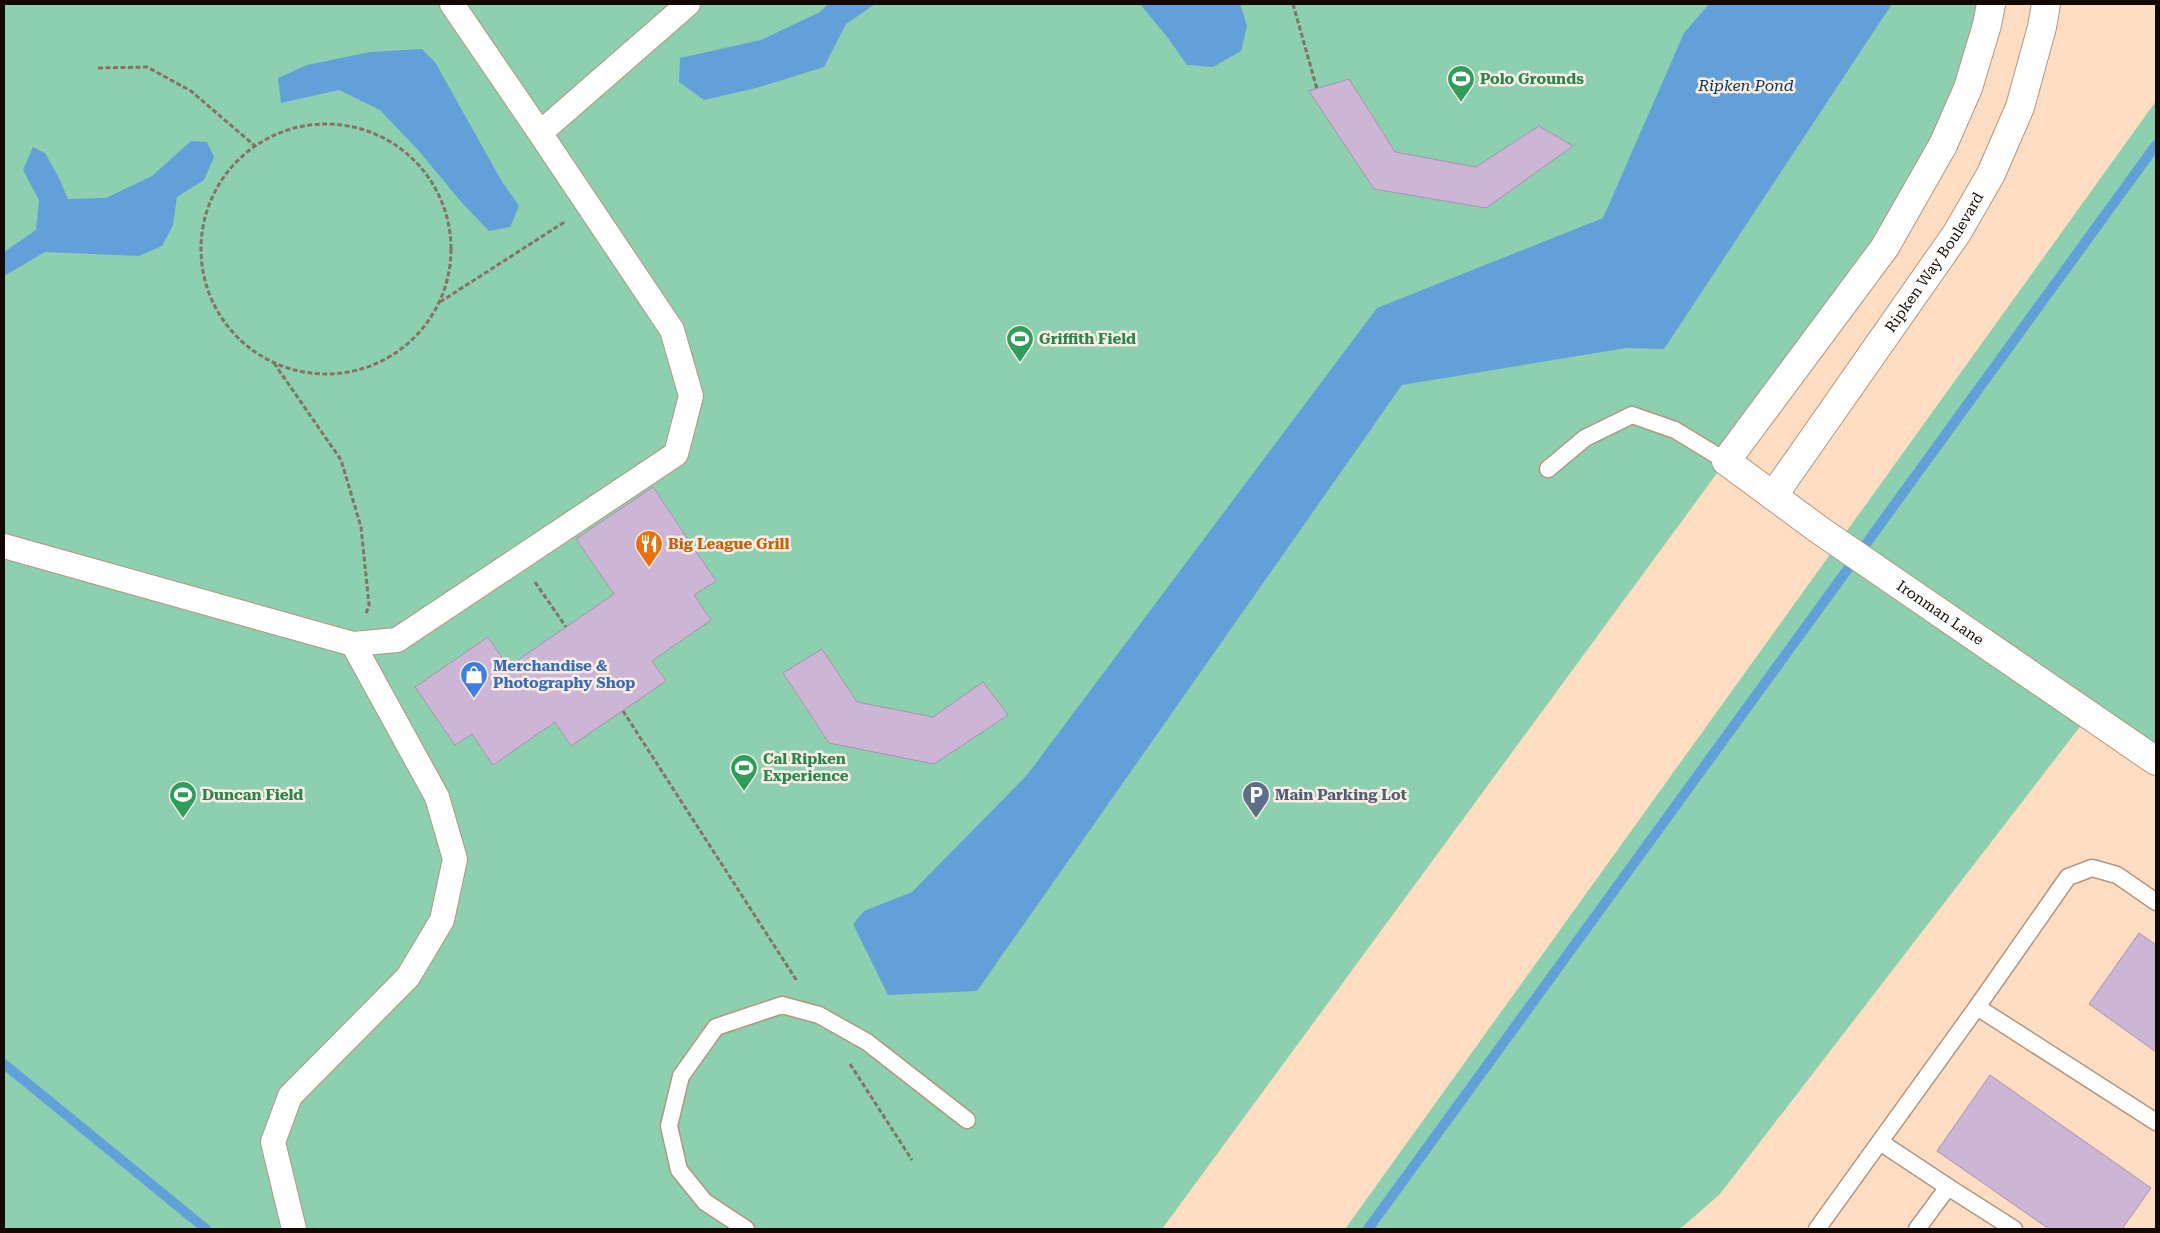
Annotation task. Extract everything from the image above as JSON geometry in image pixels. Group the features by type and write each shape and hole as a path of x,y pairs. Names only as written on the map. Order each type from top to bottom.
{"street":[{"path":"4,546 352,644 397,640 676,454 691,396 672,330 452,4"},
{"path":"540,133 688,4"},
{"path":"1726,461 1885,247 1943,145 1968,88 1987,25 1991,4"},
{"name":"Ripken Way Boulevard","path":"1773,496 1957,233 1991,174 2020,107 2042,27 2046,4"},
{"name":"Ironman Lane","path":"1726,461 1825,534 2156,761"},
{"path":"294,1229 273,1142 290,1096 408,977 442,920 455,859 437,796 352,644"}],"lane":[{"path":"1548,468 1585,438 1632,415 1675,430 1726,461"},
{"path":"1817,1229 2068,877 2092,868 2117,875 2156,902"},
{"path":"746,1229 705,1202 679,1170 669,1126 681,1076 716,1027 782,1005 819,1015 868,1042 967,1120"},
{"path":"1977,1007 2156,1122"},
{"path":"1880,1142 2014,1229"},
{"path":"1917,1229 1948,1187"}],"path":[{"path":"1293,4 1317,89"},
{"path":"98,68 147,67 191,91 254,146"},
{"path":"332,124 372,132 408,154 434,184 448,222 450,263 439,302 416,336 383,361 343,374 302,373 274,363 262,358 230,331 208,295 200,254 205,212 224,175 254,146 292,128 332,124"},
{"path":"439,302 589,206"},
{"path":"274,363 341,460 362,527 369,605 352,644"},
{"path":"520,559 566,627"},
{"path":"623,711 819,1015"},
{"path":"845,1055 912,1160"}],"green space":[{"name":"Cal Ripken Experience","path":"4,4 1991,4 1943,145 1726,461 1162,1229 4,1229"},
{"path":"2156,101 2156,761 2089,715 1720,1194 1680,1229 1345,1229"}],"water":[{"path":"828,4 875,4 846,24 824,67 756,88 704,100 679,82 680,58 761,40 820,12"},
{"path":"1140,4 1240,4 1247,26 1241,51 1213,67 1187,65"},
{"name":"Ripken Pond","path":"1709,4 1892,4 1664,349 1626,348 1402,385 977,991 888,995 853,924 864,911 912,892 1027,775 1377,308 1603,218 1684,33"},
{"path":"422,49 435,62 501,180 519,206 510,227 489,231 462,203 419,151 380,110 339,90 281,103 278,78 307,65 370,52"},
{"path":"191,141 207,142 214,157 204,180 177,197 173,225 162,246 139,256 45,252 4,276 4,252 36,230 39,200 23,170 33,147 45,153 68,199 106,198 152,176"}],"building":[{"path":"1349,79 1395,152 1476,167 1539,126 1573,146 1486,208 1374,189 1309,91"},
{"path":"653,487 716,581 694,595 711,620 652,661 666,681 571,746 555,722 493,765 472,734 455,745 415,687 488,637 508,667 614,594 576,539"},
{"path":"822,649 857,702 933,717 983,682 1008,715 934,764 829,743 783,673"},
{"path":"2139,933 2156,945 2156,1052 2089,1004"},
{"path":"1990,1075 2151,1188 2122,1229 2049,1229 1937,1151"}],"waterway":[{"path":"1368,1229 2156,145"},
{"path":"4,1064 206,1229"}],"place":[{"name":"Polo Grounds","path":"1461,103"},
{"name":"Griffith Field","path":"1020,363"},
{"name":"Big League Grill","path":"649,568"},
{"name":"Merchandise & Photography Shop","path":"474,699"},
{"name":"Cal Ripken Experience","path":"744,792"},
{"name":"Duncan Field","path":"183,819"},
{"name":"Main Parking Lot","path":"1256,819"}]}
